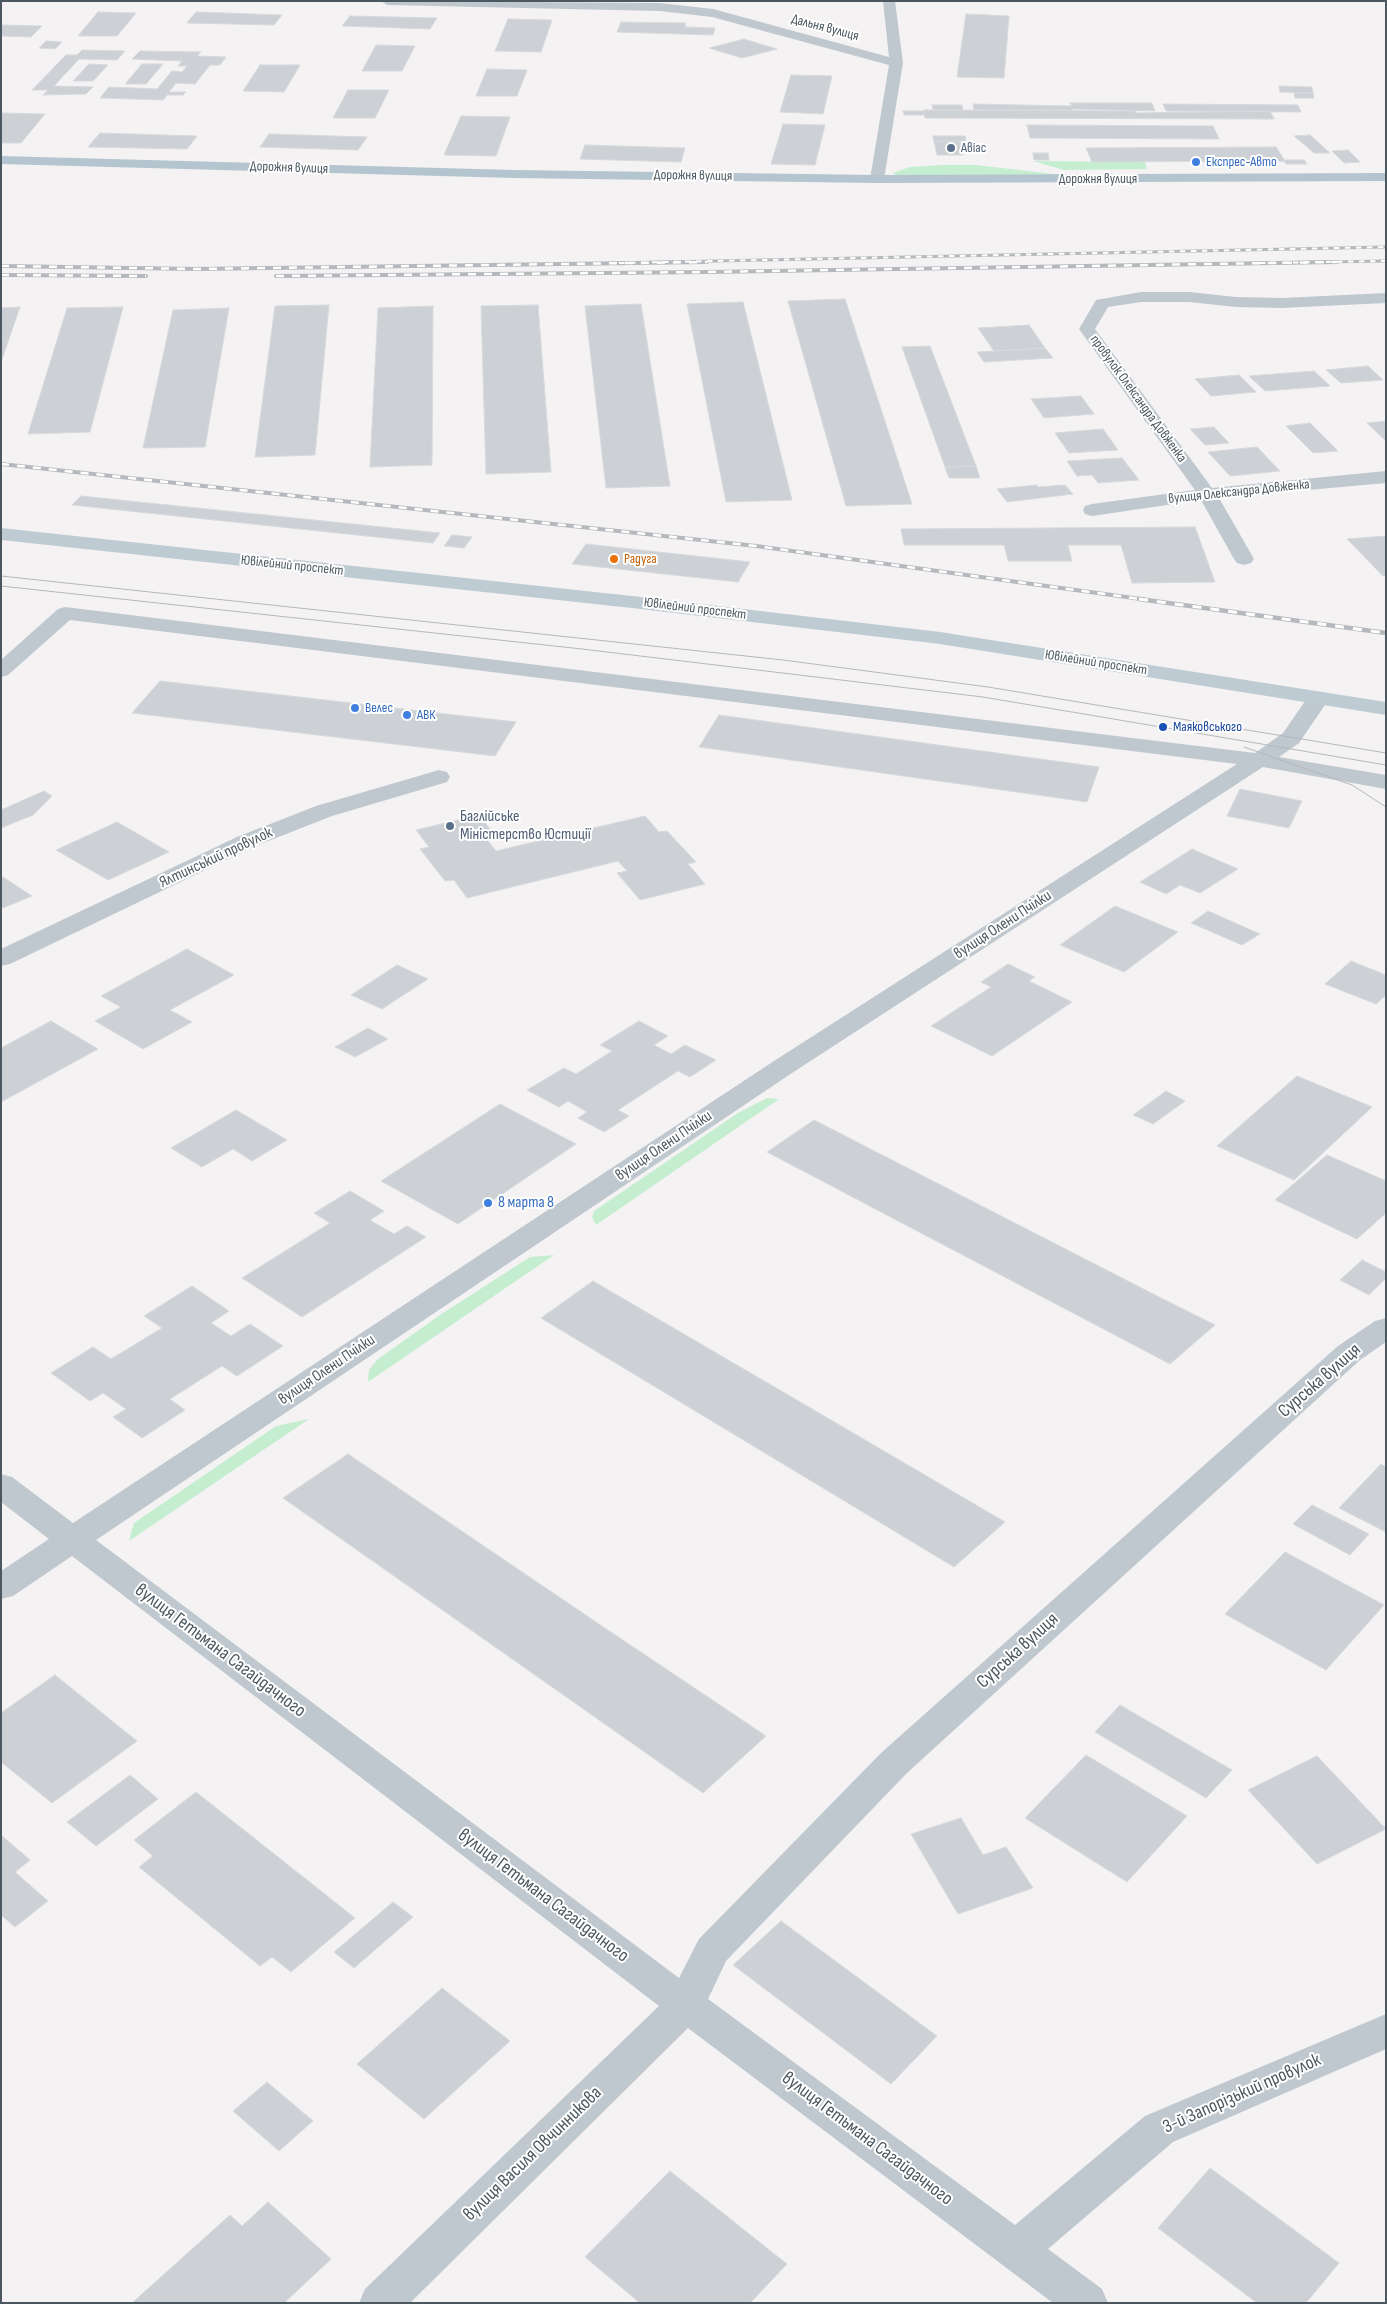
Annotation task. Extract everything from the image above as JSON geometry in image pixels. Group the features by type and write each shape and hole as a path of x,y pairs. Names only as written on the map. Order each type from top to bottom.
{"main road":[{"name":"Дорожня вулиця","path":"1,160 514,174 877,179 1386,177"},
{"name":"Ювілейний проспект","path":"1,534 632,602 940,638 1386,709"}],"street":[{"name":"Дальня вулиця","path":"387,1 660,7 712,13 896,63"},
{"path":"877,179 896,63 889,1"},
{"name":"провулок Олександра Довженка","path":"1244,559 1207,494 1087,330 1102,303 1141,296 1282,303 1386,298"},
{"name":"вулиця Олександра Довженка","path":"1092,510 1207,494 1386,477"},
{"path":"1,671 65,613 1259,760 1386,782"},
{"name":"вулиця Олени Пчілки","path":"1,1587 775,1072 1259,760 1291,738 1318,699"},
{"name":"Ялтинський провулок","path":"1,959 245,842 324,811 439,777"},
{"name":"Сурська вулиця","path":"686,2005 712,1950 894,1763 1349,1353 1386,1328"},
{"name":"вулиця Гетьмана Сагайдачного","path":"1,1486 686,2005 1087,2303"},
{"name":"вулиця Василя Овчинникова","path":"380,2303 686,2005"},
{"name":"3-й Запорізький провулок","path":"1016,2250 1159,2129 1386,2031"}],"green space":[{"path":"1033,161 1145,162 1147,169 1064,170"},
{"path":"976,165 1062,175 897,176 893,173 910,167"},
{"path":"767,1098 779,1099 596,1225 592,1217 594,1211 738,1113"},
{"path":"554,1255 368,1382 369,1370 378,1359 440,1315 530,1257"},
{"path":"309,1419 129,1541 134,1523 276,1426"}],"building":[{"path":"98,12 136,13 117,36 78,36"},
{"path":"196,12 282,15 274,25 187,23"},
{"path":"966,14 1009,16 1004,78 957,77"},
{"path":"350,16 437,18 430,29 342,26"},
{"path":"508,19 552,20 541,52 495,51"},
{"path":"621,22 686,23 685,27 715,28 713,35 617,32"},
{"path":"1,25 42,26 31,37 1,36"},
{"path":"744,39 777,49 742,58 709,48"},
{"path":"46,41 62,42 55,49 39,48"},
{"path":"376,45 415,46 402,71 362,71"},
{"path":"82,50 125,51 117,60 79,59 54,86 93,87 86,94 43,95 48,90 32,90 66,55 77,55"},
{"path":"140,51 201,52 197,56 226,57 220,65 210,65 195,84 176,83 169,92 186,92 183,95 167,95 163,100 100,98 109,87 157,89 172,71 182,72 187,66 178,66 182,61 132,59"},
{"path":"89,64 108,65 93,81 73,81"},
{"path":"142,64 163,64 146,84 125,84"},
{"path":"260,65 300,65 284,92 243,91"},
{"path":"487,69 527,70 517,96 476,96"},
{"path":"791,75 832,76 823,114 780,112"},
{"path":"1279,86 1312,87 1313,93 1280,92"},
{"path":"348,90 389,90 375,118 333,118"},
{"path":"1294,93 1313,93 1314,98 1295,98"},
{"path":"1070,103 1152,103 1155,111 1072,109 974,110 973,104 1072,106"},
{"path":"1163,104 1298,105 1301,112 1166,111"},
{"path":"932,105 962,105 963,110 933,110"},
{"path":"924,110 1135,111 1136,113 1270,111 1274,119 925,118"},
{"path":"903,111 924,111 925,115 904,115"},
{"path":"3,113 45,114 21,143 1,143 1,115"},
{"path":"461,116 510,117 496,156 444,155"},
{"path":"783,124 825,125 815,165 771,164"},
{"path":"1027,125 1213,126 1219,139 1030,138"},
{"path":"100,133 197,136 187,149 88,147"},
{"path":"269,134 367,137 358,150 260,147"},
{"path":"1310,135 1330,153 1314,153 1294,136"},
{"path":"933,136 965,136 966,141 934,141"},
{"path":"934,141 960,141 963,155 937,155"},
{"path":"585,145 685,148 681,162 580,159"},
{"path":"1276,147 1285,161 1092,162 1086,148"},
{"path":"1348,150 1360,162 1344,163 1332,151"},
{"path":"1033,153 1048,153 1049,160 1034,160"},
{"path":"1284,160 1304,160 1307,164 1286,164"},
{"path":"845,299 912,504 846,506 788,301"},
{"path":"743,302 792,500 726,502 687,304"},
{"path":"641,304 670,486 606,488 585,306"},
{"path":"329,305 315,455 255,457 275,306"},
{"path":"538,305 551,472 486,474 481,306"},
{"path":"433,306 432,465 370,467 378,308"},
{"path":"20,307 1,362 1,308"},
{"path":"123,307 90,432 28,434 67,308"},
{"path":"229,308 205,447 143,448 173,310"},
{"path":"1029,325 1045,348 994,351 978,328"},
{"path":"930,346 976,466 945,467 902,347"},
{"path":"1045,348 1053,358 984,362 977,352"},
{"path":"1368,366 1383,380 1341,383 1326,370"},
{"path":"1314,371 1330,386 1265,391 1249,376"},
{"path":"1239,375 1256,392 1211,396 1195,379"},
{"path":"1081,396 1094,414 1044,418 1031,399"},
{"path":"1386,421 1386,441 1367,423"},
{"path":"1310,423 1338,451 1313,453 1286,426"},
{"path":"1214,427 1229,443 1205,445 1190,429"},
{"path":"1103,429 1118,450 1069,453 1055,433"},
{"path":"1257,447 1280,471 1230,476 1208,452"},
{"path":"1122,458 1139,480 1098,483 1092,475 1077,476 1067,461"},
{"path":"976,466 980,478 949,478 945,467"},
{"path":"1036,485 1038,487 1065,485 1073,494 1007,502 997,489"},
{"path":"81,496 440,533 433,543 72,505"},
{"path":"1195,527 1215,582 1132,583 1121,545 1068,545 1072,561 1008,561 1004,545 904,545 901,529"},
{"path":"452,535 472,537 464,548 444,546"},
{"path":"1386,536 1386,576 1383,576 1347,539"},
{"path":"586,544 750,562 738,582 572,564"},
{"path":"160,681 516,722 495,756 132,713"},
{"path":"719,715 1099,767 1087,802 699,747"},
{"path":"1240,789 1302,801 1289,828 1227,816"},
{"path":"44,791 52,796 33,815 1,828 1,810"},
{"path":"479,815 498,839 488,841 496,851 645,816 659,832 667,831 696,862 688,864 705,884 640,900 617,873 627,871 618,861 467,898 454,880 445,881 420,849 429,847 416,830"},
{"path":"117,822 169,852 108,880 56,850"},
{"path":"1192,849 1238,869 1200,893 1180,885 1166,894 1140,882"},
{"path":"3,877 32,896 3,908 1,907 1,878"},
{"path":"1115,906 1178,932 1124,972 1060,945"},
{"path":"1208,911 1260,934 1242,945 1191,923"},
{"path":"187,949 234,975 170,1010 192,1022 143,1049 95,1021 121,1007 101,996"},
{"path":"1351,961 1386,975 1386,995 1376,1004 1325,984"},
{"path":"1008,964 1035,977 1029,981 1072,1002 992,1056 931,1026 991,987 981,982"},
{"path":"397,965 428,979 382,1009 351,995"},
{"path":"51,1021 98,1049 1,1102 1,1048"},
{"path":"639,1021 668,1036 654,1045 671,1054 685,1045 716,1060 690,1077 678,1071 618,1110 629,1116 604,1132 578,1118 587,1112 568,1101 559,1107 527,1090 564,1068 576,1074 612,1051 600,1045"},
{"path":"368,1028 388,1039 355,1057 335,1047"},
{"path":"1297,1076 1372,1107 1294,1180 1217,1146"},
{"path":"1166,1091 1185,1101 1153,1124 1133,1115"},
{"path":"500,1104 576,1144 458,1224 381,1181"},
{"path":"236,1110 287,1140 252,1161 233,1149 202,1167 171,1148"},
{"path":"814,1120 1215,1325 1170,1364 767,1152"},
{"path":"1327,1155 1386,1181 1386,1213 1357,1239 1275,1200"},
{"path":"350,1191 384,1211 370,1220 394,1234 407,1226 426,1237 302,1317 242,1278 330,1223 314,1213"},
{"path":"1362,1260 1386,1272 1386,1278 1369,1295 1340,1280"},
{"path":"593,1281 1005,1522 954,1567 541,1318"},
{"path":"192,1286 229,1311 211,1323 231,1336 250,1324 283,1346 237,1376 222,1366 170,1399 185,1410 142,1438 113,1417 126,1409 103,1393 90,1401 51,1373 93,1347 111,1359 162,1328 144,1316"},
{"path":"348,1454 766,1736 703,1793 283,1498"},
{"path":"1381,1464 1386,1467 1386,1532 1339,1508"},
{"path":"1312,1505 1369,1534 1350,1555 1293,1524"},
{"path":"1285,1552 1384,1605 1326,1670 1225,1614"},
{"path":"55,1675 137,1741 52,1803 1,1762 1,1713"},
{"path":"1120,1705 1232,1770 1206,1798 1095,1732"},
{"path":"1086,1755 1187,1816 1127,1882 1025,1818"},
{"path":"1317,1756 1386,1829 1317,1864 1248,1790"},
{"path":"130,1775 158,1799 96,1846 67,1822"},
{"path":"196,1792 355,1918 291,1972 272,1957 260,1966 139,1867 153,1856 134,1840"},
{"path":"961,1818 983,1855 1006,1847 1033,1888 958,1914 911,1834"},
{"path":"1,1835 30,1860 15,1872 48,1901 15,1927 1,1915"},
{"path":"393,1902 413,1917 354,1968 334,1952"},
{"path":"781,1921 937,2036 891,2084 733,1965"},
{"path":"442,1988 510,2041 424,2119 357,2064"},
{"path":"267,2082 313,2121 279,2151 233,2111"},
{"path":"1210,2168 1339,2263 1306,2303 1257,2303 1158,2228"},
{"path":"670,2171 787,2264 750,2303 640,2303 585,2257"},
{"path":"268,2202 331,2259 284,2303 132,2303 230,2215 242,2226"}],"tram line":[{"path":"1,576 783,660 988,687 1386,753"},
{"path":"1,586 582,649 983,697 1386,765"},
{"path":"1244,747 1352,785 1386,807"}],"railway":[{"path":"619,263 1386,247"},
{"path":"1260,263 1386,261"},
{"path":"1,266 196,269 707,262"},
{"path":"276,276 708,272 1337,262"},
{"path":"1,275 146,276"},
{"path":"1,464 756,546 1148,600"},
{"path":"1139,599 1386,633"}],"place":[{"name":"Авіас","path":"951,148"},
{"name":"Експрес-Авто","path":"1196,162"},
{"name":"Радуга","path":"614,559"},
{"name":"Велес","path":"355,708"},
{"name":"АВК","path":"407,715"},
{"name":"Маяковського","path":"1163,727"},
{"name":"Баглійське Міністерство Юстиції","path":"450,826"},
{"name":"8 марта 8","path":"488,1203"}]}
